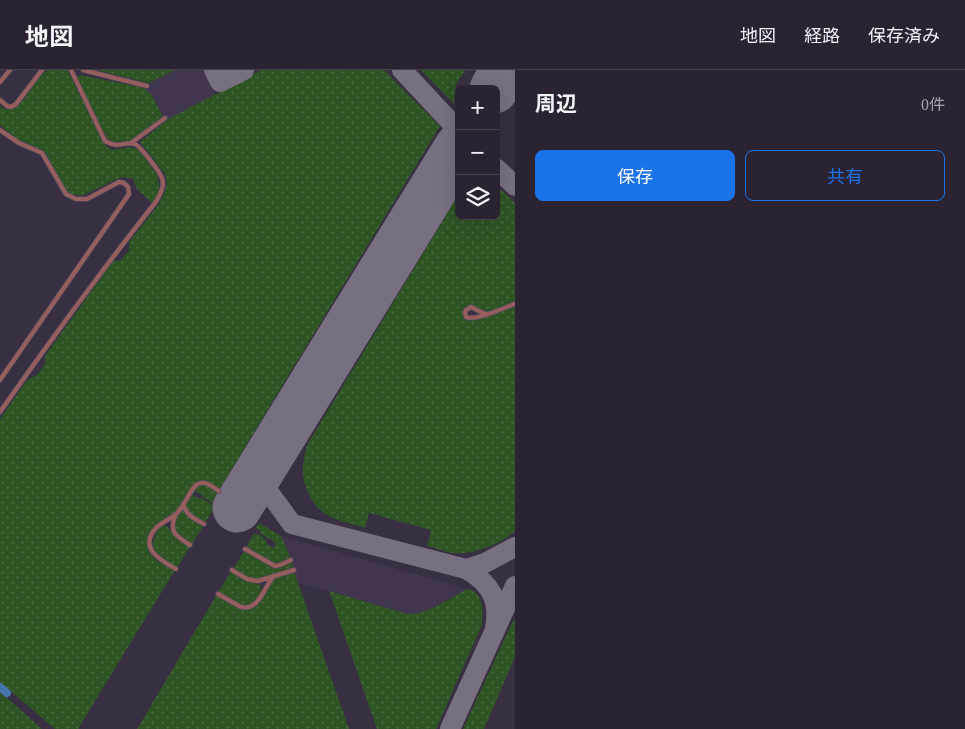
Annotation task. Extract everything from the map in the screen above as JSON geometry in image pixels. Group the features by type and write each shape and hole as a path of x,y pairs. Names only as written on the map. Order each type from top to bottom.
{"lane":[{"path":"0,82 10,70"},
{"path":"0,100 7,106 16,104 42,70"},
{"path":"71,70 105,141 111,145 117,146 131,143 165,118"},
{"path":"83,70 147,86"},
{"path":"0,130 19,143 42,153 66,194 71,197 87,199 119,182 124,183 128,187 129,194 0,380"},
{"path":"0,412 160,194 163,186 162,177 142,149 136,144 131,143"},
{"path":"488,314 471,307 465,313 466,317 470,319 488,314 515,304"},
{"path":"190,545 179,538 173,530 173,520 176,514 194,487 199,483 206,483 219,491"},
{"path":"183,504 188,514 204,524"},
{"path":"176,514 157,527 150,539 154,555 176,569"},
{"path":"245,549 275,566 291,560"},
{"path":"232,570 252,581 258,581 294,570"},
{"path":"218,594 241,607 249,607 260,600 269,581 274,576"}],"shaded area":[{"path":"175,70 202,70 215,95 168,119 163,117 152,95 144,89 149,83"},
{"path":"281,536 467,589 426,611 408,614 298,583 291,559"}],"green space":[{"path":"48,70 67,70 106,146 113,150 130,147 139,150 157,175 160,187 152,203 137,189 133,179 121,177 82,196 67,193 47,155 42,150 15,138 0,125 0,106 7,109 18,105 24,100 41,75"},
{"path":"97,70 175,70 149,83"},
{"path":"261,70 384,70 440,126 219,490 204,481 195,483 178,509 159,522 154,528 148,542 150,553 158,561 175,570 78,729 55,729 0,682 0,419 27,380 37,375 45,364 45,356 113,261 121,260 129,250 129,242 159,204 167,184 165,174 140,142 168,119"},
{"path":"421,70 465,70 455,85 454,104"},
{"path":"81,75 144,88 152,95 163,117 131,141 113,142 106,137 76,77"},
{"path":"500,189 515,203 515,302 488,312 471,305 465,308 463,313 465,319 470,321 515,305 515,531 486,548 453,553 427,546 431,530 369,513 365,528 338,520 320,510 307,491 303,466 307,445 455,201 455,220 500,220"},
{"path":"205,484 218,492 213,503 195,491 193,495 212,504 211,506 214,508 205,523 191,515 186,510 185,505 196,486"},
{"path":"183,509 187,514 204,525 192,544 181,537 175,530 175,521"},
{"path":"259,523 281,536 291,559 275,565 246,548 254,533 256,535 259,534 273,548 276,544 270,538 260,533 261,531 256,528"},
{"path":"161,526 167,526 178,540 190,547 177,568 158,556 153,547 155,536"},
{"path":"244,551 275,568 291,561 294,568 257,580 250,578 233,569"},
{"path":"294,571 349,729 137,729 216,596 220,596 246,610 258,603 275,578"},
{"path":"231,572 243,580 257,583 261,586 260,593 251,604 242,605 218,592"},
{"path":"467,589 473,591 480,598 482,604 481,627 436,729 377,729 329,591 408,614 415,614 431,609"},
{"path":"515,619 515,657 484,729 463,729 510,627"},
{"path":"0,692 5,696 42,729 0,729"}],"waterway":[{"path":"0,687 7,693"}],"taxiway":[{"path":"214,70 220,82 244,70"},
{"path":"402,70 458,130"},
{"path":"500,172 515,186"},
{"path":"257,476 292,524 466,569 482,580 492,593 496,609 495,629"},
{"path":"466,569 485,563 515,547"},
{"path":"450,729 515,586"}],"runway":[{"path":"496,85 505,70"},
{"path":"237,508 455,154"}]}
